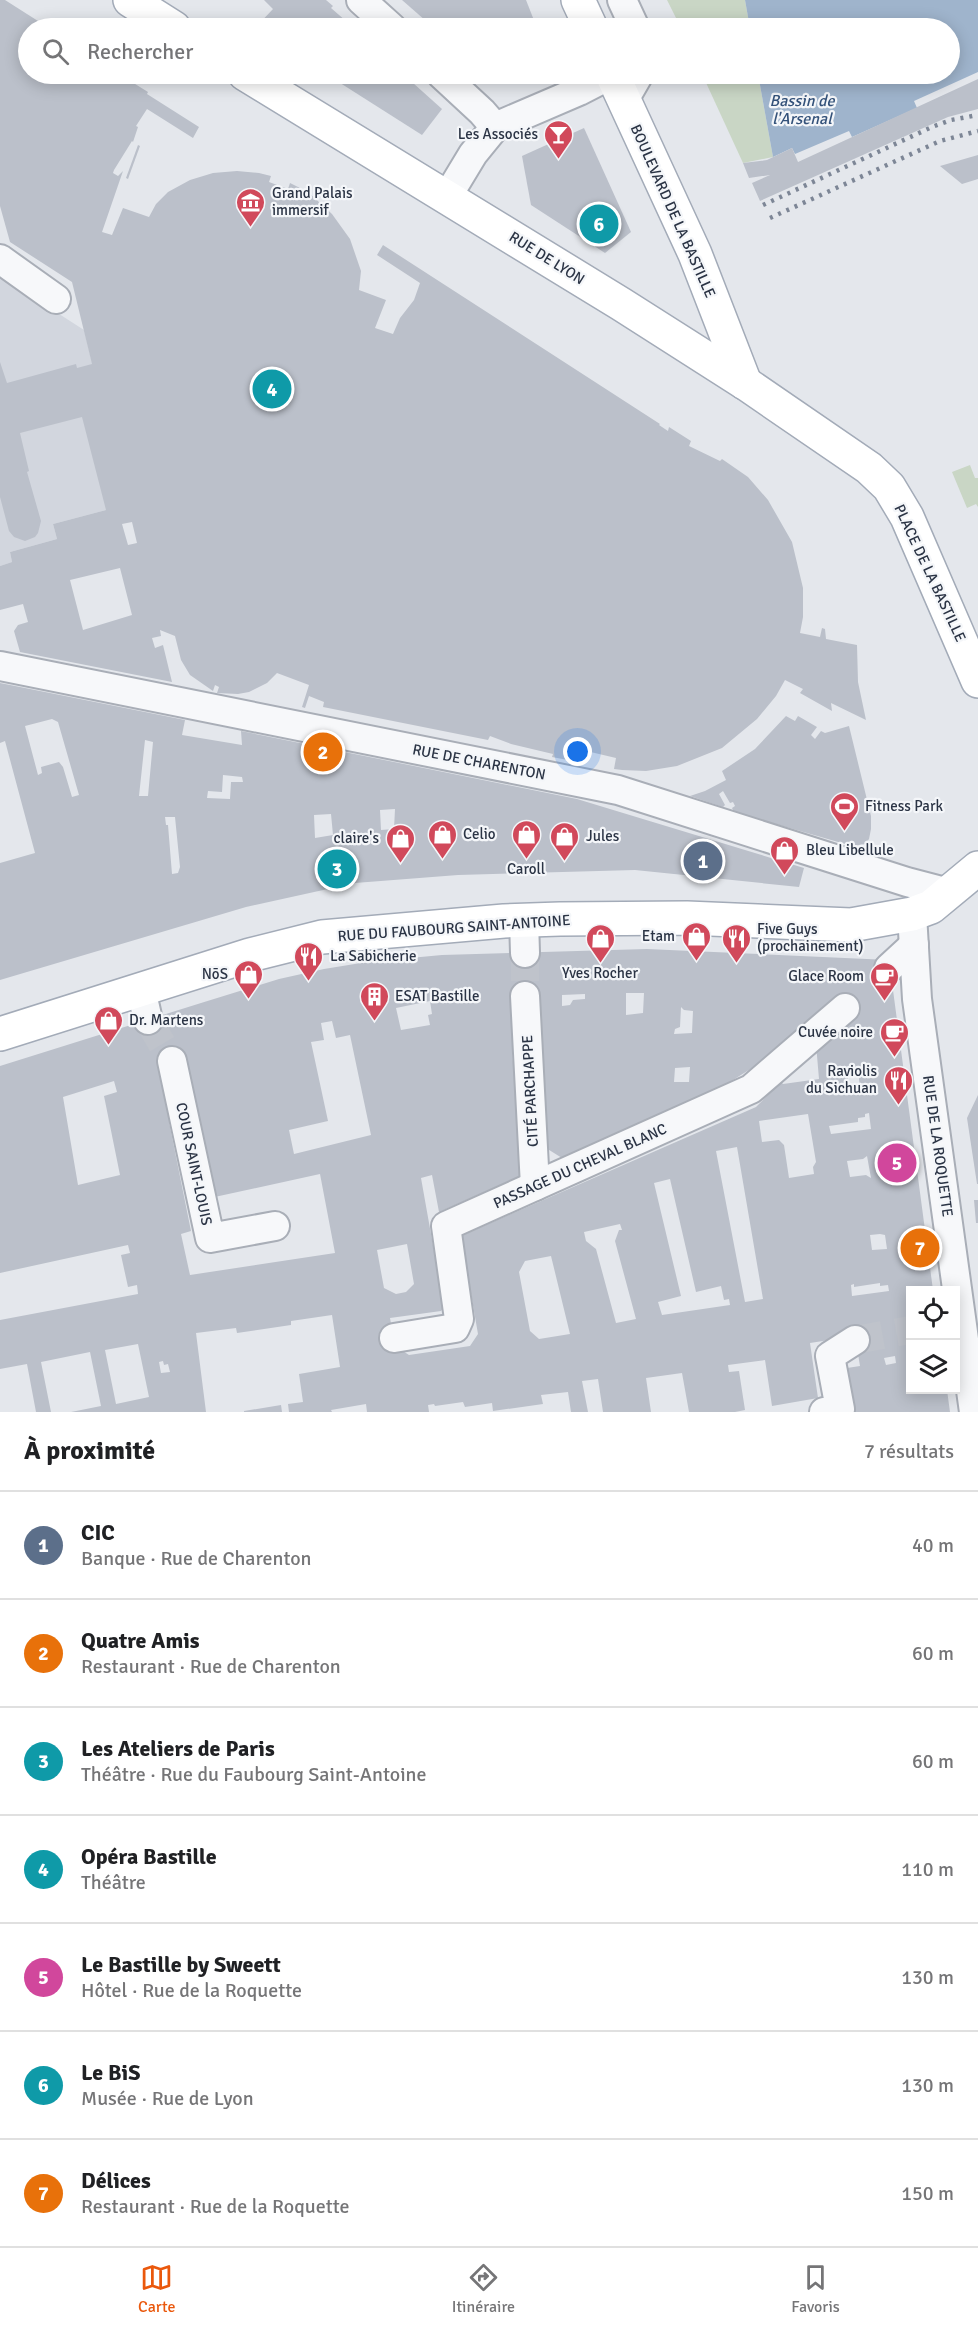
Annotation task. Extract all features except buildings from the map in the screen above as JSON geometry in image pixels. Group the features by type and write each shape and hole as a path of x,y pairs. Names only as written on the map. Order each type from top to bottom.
{"main road":[{"path":"130,0 158,18"},
{"path":"578,0 586,18"},
{"name":"RUE DE LYON","path":"261,84 745,383 844,450"},
{"name":"BOULEVARD DE LA BASTILLE","path":"624,84 695,254 745,383"},
{"name":"PLACE DE LA BASTILLE","path":"844,450 869,468 889,487 907,517 978,681"},
{"name":"RUE DU FAUBOURG SAINT-ANTOINE","path":"0,1034 145,1004 250,955 322,938 524,920 687,918 913,929 931,907 978,868"}],"street":[{"path":"361,0 381,18"},
{"path":"622,0 630,18"},
{"path":"452,84 495,127"},
{"path":"447,197 473,154 495,127 579,92 608,84"},
{"path":"0,259 56,299"},
{"name":"RUE DE CHARENTON","path":"0,666 618,790 907,882 949,893"},
{"path":"524,920 525,953"},
{"path":"889,968 913,929"},
{"name":"RUE DE LA ROQUETTE","path":"913,929 917,999 954,1286"},
{"name":"CITÉ PARCHAPPE","path":"525,996 535,1186"},
{"name":"PASSAGE DU CHEVAL BLANC","path":"394,1338 455,1328 459,1319 446,1226 751,1089 845,1008"},
{"name":"COUR SAINT-LOUIS","path":"172,1061 210,1238 275,1226"},
{"name":"RUE DE LA ROQUETTE","path":"960,1328 974,1412"},
{"path":"824,1412 840,1409 830,1356 855,1340"}],"shaded area":[{"path":"0,276 84,330 108,427 106,510 53,524 57,539 10,552 12,562 0,566"}],"green space":[{"path":"667,0 745,0 748,18 676,18"},
{"path":"707,84 760,84 773,157 743,163"},
{"path":"970,465 975,478 978,478 978,507 976,504 967,508 952,472"}],"water":[{"name":"Bassin de l'Arsenal","path":"745,0 978,0 978,72 960,80 960,18 748,18"},
{"name":"Bassin de l'Arsenal","path":"760,84 952,84 914,101 917,108 852,137 849,131 795,154 792,148 773,157"}],"tunnel":[{"path":"525,953 525,996"},
{"path":"148,1020 172,1061"},
{"path":"855,1340 906,1331"}],"railway":[{"path":"763,205 932,127 951,120 978,115"},
{"path":"770,218 940,141 978,131"}],"place":[{"name":"Les Associés","path":"559,160"},
{"name":"Le BiS","path":"599,224"},
{"name":"Grand Palais immersif","path":"251,228"},
{"name":"Opéra Bastille","path":"272,389"},
{"name":"Quatre Amis","path":"323,752"},
{"name":"Fitness Park","path":"844,832"},
{"name":"Celio","path":"442,860"},
{"name":"Caroll","path":"526,860"},
{"name":"CIC","path":"703,861"},
{"name":"Jules","path":"565,862"},
{"name":"claire's","path":"400,864"},
{"name":"Les Ateliers de Paris","path":"337,869"},
{"name":"Bleu Libellule","path":"785,876"},
{"name":"Etam","path":"696,962"},
{"name":"Yves Rocher","path":"600,964"},
{"name":"Five Guys (prochainement)","path":"736,964"},
{"name":"La Sabicherie","path":"309,982"},
{"name":"NōS","path":"249,1000"},
{"name":"Glace Room","path":"885,1002"},
{"name":"ESAT Bastille","path":"374,1022"},
{"name":"Dr. Martens","path":"108,1046"},
{"name":"Cuvée noire","path":"894,1058"},
{"name":"Raviolis du Sichuan","path":"898,1106"},
{"name":"Le Bastille by Sweett","path":"897,1163"},
{"name":"Délices","path":"920,1248"}]}
